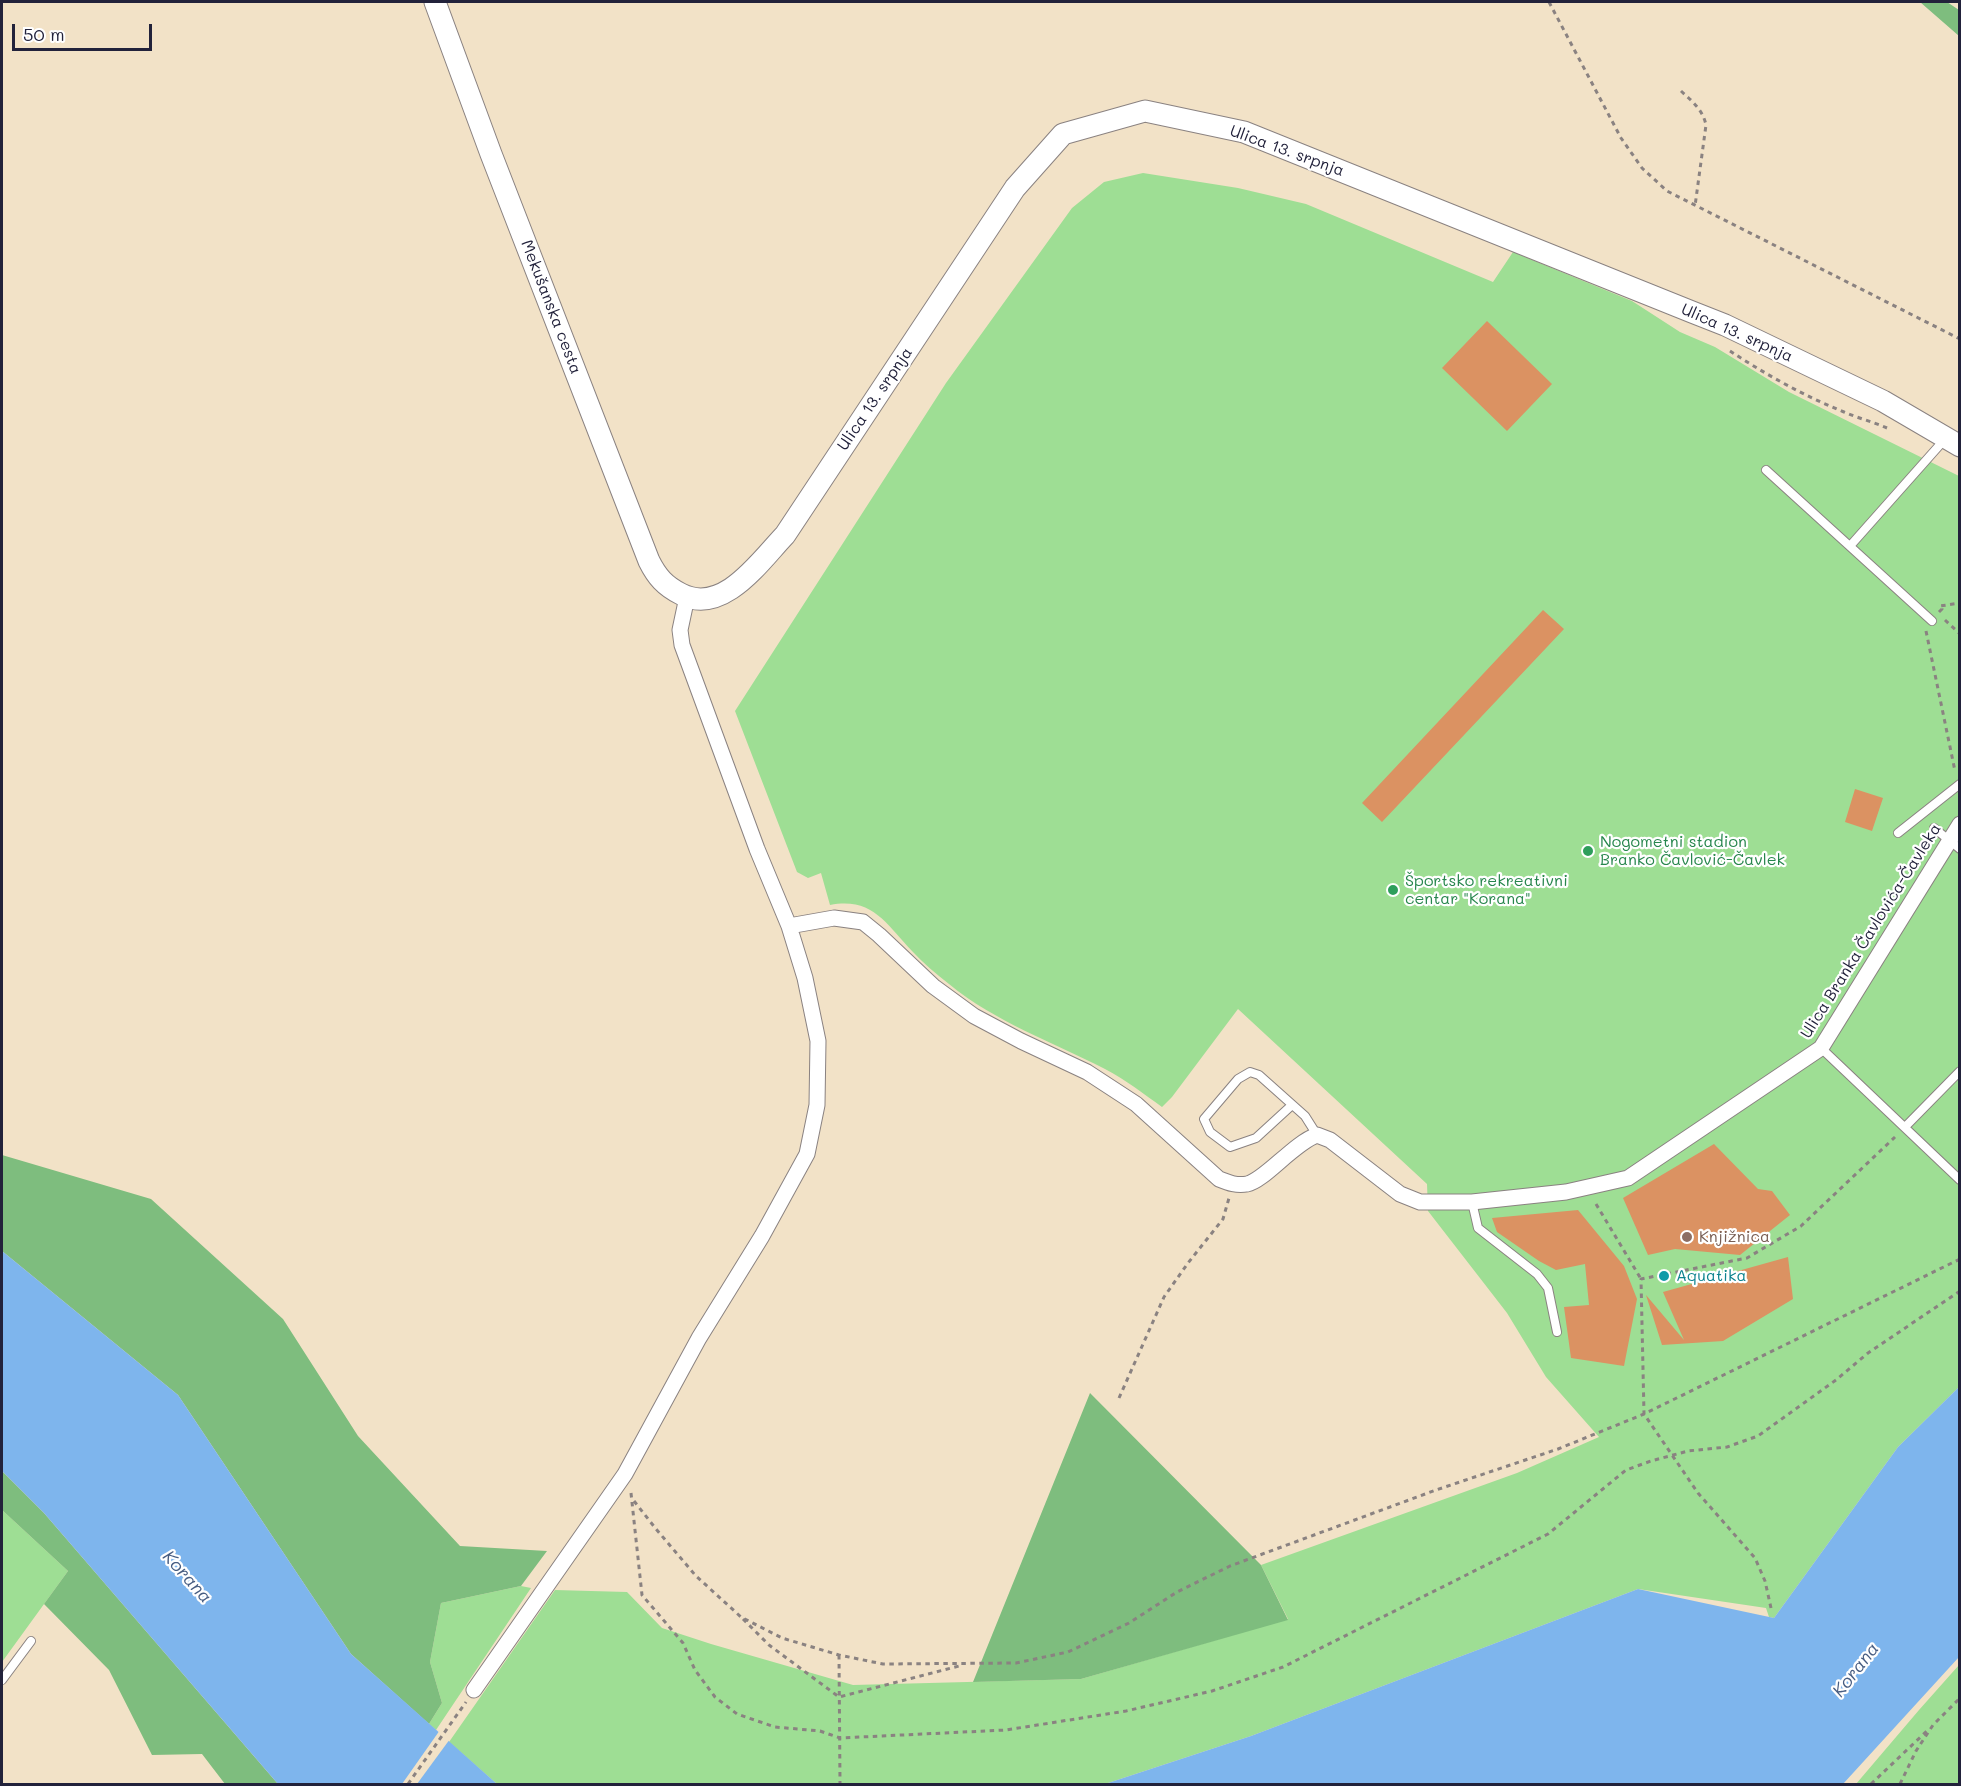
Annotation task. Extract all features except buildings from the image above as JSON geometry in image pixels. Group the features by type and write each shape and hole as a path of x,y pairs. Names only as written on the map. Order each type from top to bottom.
{"street":[{"name":"Mekušanska cesta","path":"435,2 491,154 649,561 656,576 669,588 687,597"},
{"name":"Ulica 13. srpnja","path":"687,597 712,599 727,593 785,535 1015,188 1063,134 1145,111 1244,132 1725,325 1883,401 1953,442"},
{"path":"474,1690 625,1474 699,1338 762,1236 807,1154 817,1105 818,1041 805,978 789,926 757,849 682,645 680,630 687,597"},
{"name":"Ulica Branka Čavlovića-Čavleka","path":"1317,1134 1329,1140 1400,1194 1420,1202 1472,1202 1566,1192 1628,1178 1821,1048 1955,845 1959,824"},
{"path":"789,926 834,918 863,922 933,986 974,1016 1087,1072 1136,1104 1219,1179 1233,1185 1249,1184 1305,1139 1317,1134"}],"lane":[{"path":"1850,546 1953,442"},
{"path":"1766,470 1932,621"},
{"path":"1898,834 1958,780"},
{"path":"1934,828 1955,845"},
{"path":"1821,1048 1959,1180"},
{"path":"1905,1127 1959,1071"},
{"path":"1292,1105 1256,1138 1230,1147 1210,1132 1204,1119 1239,1078 1250,1072 1259,1075 1305,1116 1317,1134"},
{"path":"1472,1202 1478,1228 1537,1274 1548,1288 1557,1332"},
{"path":"2,1680 31,1641"}],"path":[{"path":"1548,2 1621,138 1642,168 1667,191 1959,339"},
{"path":"1681,91 1698,108 1706,125 1695,206"},
{"path":"1726,348 1761,371 1843,412 1895,432"},
{"path":"1959,603 1940,606 1942,609 1938,614 1959,634"},
{"path":"1932,621 1926,627 1958,780"},
{"path":"1641,1279 1748,1258 1801,1226 1905,1127"},
{"path":"1119,1398 1164,1297 1223,1219 1233,1185"},
{"path":"1596,1204 1641,1279 1644,1414 1698,1493 1755,1558 1765,1581 1771,1608"},
{"path":"741,1617 782,1638 839,1656 883,1664 1016,1663 1068,1652 1129,1623 1177,1592 1230,1566 1436,1490 1558,1449 1644,1414 1959,1259"},
{"path":"625,1474 633,1500 642,1596 683,1643 695,1670 715,1697 736,1714 775,1727 820,1731 840,1738 1006,1730 1126,1712 1212,1691 1283,1668 1548,1534 1626,1470 1688,1451 1727,1447 1758,1436 1836,1380 1868,1353 1959,1292"},
{"path":"633,1500 696,1576 769,1645 839,1697"},
{"path":"839,1656 840,1785"},
{"path":"839,1697 967,1664"},
{"path":"408,1785 474,1690"},
{"path":"1871,1785 1959,1698"},
{"path":"1900,1785 1916,1751 1932,1725"}],"green space":[{"path":"1920,2 1947,2 1959,10 1959,36"},
{"name":"Športsko rekreativni centar \"Korana\"","path":"1143,173 1238,188 1306,204 1493,282 1513,252 1632,301 1680,332 1715,347 1789,392 1959,476 1959,1387 1898,1447 1774,1618 1769,1617 1766,1608 1638,1589 1251,1736 1105,1784 497,1784 449,1742 555,1590 627,1592 662,1628 853,1685 1081,1679 1288,1619 1261,1565 1517,1473 1599,1437 1546,1377 1507,1313 1428,1211 1427,1184 1238,1009 1162,1107 1113,1073 985,1010 930,968 877,915 857,905 830,905 821,873 808,878 797,872 735,711 946,383 1072,208 1104,182"},
{"path":"2,1155 151,1199 283,1319 358,1436 460,1546 547,1551 521,1586 441,1603 430,1662 442,1703 429,1724 351,1654 178,1395 2,1251"},
{"path":"1090,1393 1261,1565 1288,1620 1081,1679 973,1682"},
{"path":"2,1471 44,1513 278,1784 225,1784 202,1754 152,1755 109,1670 44,1604 68,1571 2,1510"},
{"path":"2,1510 68,1571 2,1662"},
{"path":"521,1586 531,1588 436,1730 429,1724 442,1703 430,1662 441,1603"},
{"path":"1959,1665 1959,1784 1856,1784 1919,1710"}],"water":[{"name":"Korana","path":"2,1251 178,1395 351,1654 497,1784 278,1784 44,1513 2,1471"},
{"name":"Korana","path":"1959,1387 1959,1657 1843,1784 1105,1784 1251,1736 1638,1589 1774,1618 1898,1447"}],"pier":[{"path":"440,1730 450,1739 417,1784 402,1784"}],"place":[{"name":"Nogometni stadion Branko Čavlović-Čavlek","path":"1588,851"},
{"name":"Športsko rekreativni centar \"Korana\"","path":"1393,890"},
{"name":"Knjižnica","path":"1687,1237"},
{"name":"Aquatika","path":"1664,1276"}]}
